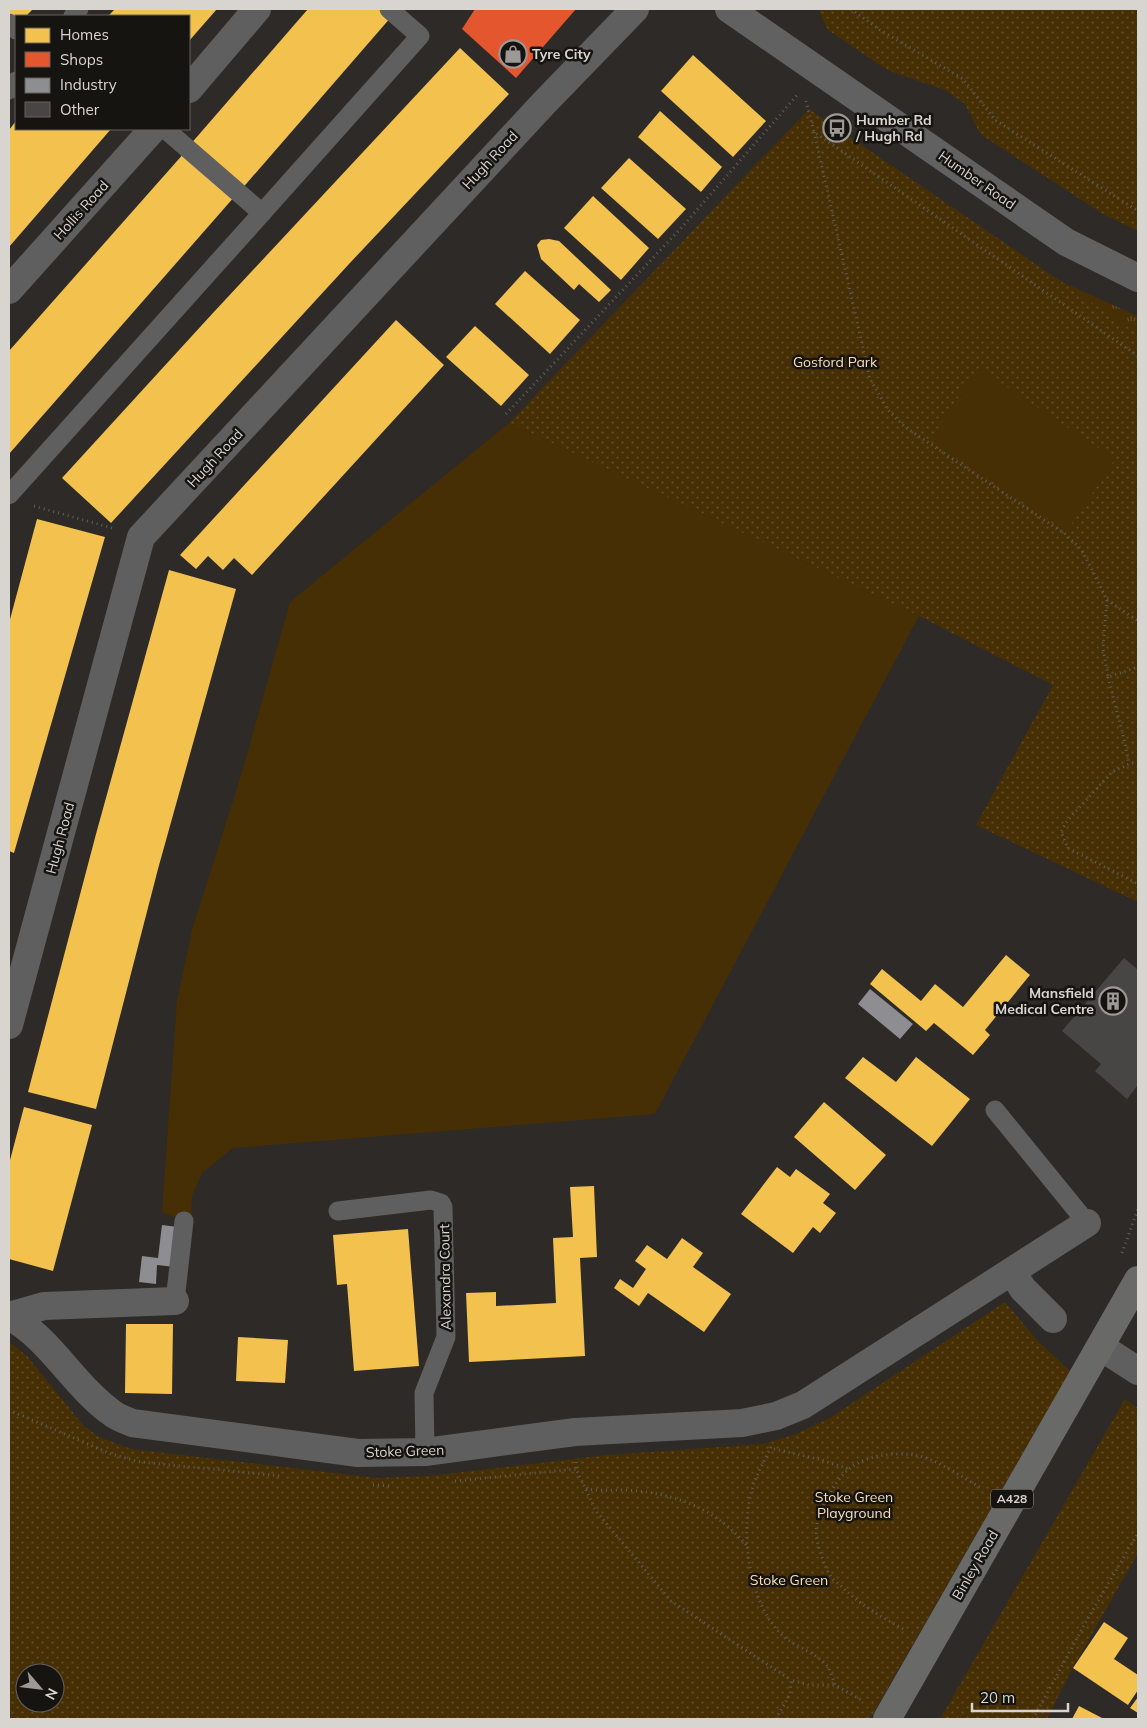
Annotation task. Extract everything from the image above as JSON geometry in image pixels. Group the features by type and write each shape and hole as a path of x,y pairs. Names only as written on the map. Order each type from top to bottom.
{"main road":[{"name":"Humber Road","path":"744,13 1066,242 1138,278"},
{"name":"Binley Road","path":"887,1719 1138,1280"}],"street":[{"path":"190,88 257,9"},
{"name":"Hugh Road","path":"9,1026 141,537 544,103 634,9"},
{"name":"Hollis Road","path":"9,290 152,130"},
{"name":"Stoke Green","path":"9,1316 34,1332 92,1396 113,1414 132,1423 358,1453 425,1452 575,1432 742,1423 776,1416 803,1405 1087,1223"},
{"path":"1012,1272 1023,1289 1053,1319"},
{"name":"Stoke Green","path":"9,1316 44,1306 175,1301"},
{"path":"1101,1347 1138,1371"}],"lane":[{"path":"9,495 420,36 389,9"},
{"path":"166,130 262,213"},
{"path":"995,1110 1087,1223"},
{"name":"Alexandra Court","path":"338,1210 431,1200 441,1203 443,1207 446,1338 424,1393 425,1452"},
{"path":"175,1301 184,1221"}],"path":[{"path":"851,9 880,30 963,79 996,120 1138,211"},
{"path":"506,414 683,226 802,89 814,132 870,379 888,410 905,428 1064,534 1082,550 1107,600 1138,622"},
{"path":"814,132 1138,356"},
{"path":"27,504 141,537"},
{"path":"1107,600 1103,648 1129,764"},
{"path":"1108,677 1138,667"},
{"path":"1138,762 1112,772 1067,821 1062,832 1068,848 1138,884"},
{"path":"776,1416 777,1435 753,1485 747,1517 747,1546 760,1603 770,1620 785,1637 814,1655 828,1668 835,1685"},
{"path":"575,1432 576,1469 596,1511 671,1601 790,1680 809,1685 835,1685 865,1702"},
{"path":"771,1448 818,1459 849,1469"},
{"path":"906,1631 853,1599 830,1575 822,1555 816,1531 821,1509 830,1492 849,1469 870,1458 896,1454 916,1456 939,1465 1010,1503"},
{"path":"585,1488 602,1491 624,1490 662,1494 693,1505 718,1518 736,1532 747,1546"},
{"path":"1033,1719 1088,1618 1138,1533"},
{"path":"776,1719 790,1694 790,1680"}],"green space":[{"path":"820,9 1138,9 1138,231 1103,214 980,134 965,104 945,90 887,70 828,30 820,14"},
{"name":"Gosford Park","path":"809,109 1138,334 1138,902 976,825 1053,685 919,616 509,423"},
{"path":"1058,280 1138,316 1138,334"},
{"path":"978,368 1115,459 1067,531 930,440"},
{"path":"509,423 919,616 655,1114 233,1148 202,1173 192,1196 191,1224 162,1212 177,1001 192,930 242,772 290,602"},
{"name":"Stoke Green","path":"1005,1302 1037,1340 1070,1371 870,1719 9,1719 9,1342 27,1356 84,1426 99,1437 131,1449 376,1478 429,1476 608,1455 763,1444 796,1434 828,1419"},
{"path":"1125,1399 1138,1408 1138,1553 1071,1671 1047,1719 940,1719"}],"building: Homes":[{"path":"9,9 33,9 27,15 15,15 15,24 9,18"},
{"path":"115,9 217,9 190,40 190,15 109,15"},
{"path":"308,9 385,9 392,16 240,191 189,146"},
{"path":"460,48 509,94 349,264 111,523 62,478"},
{"path":"693,55 766,121 733,157 661,91"},
{"path":"660,111 722,167 701,192 638,137"},
{"path":"15,122 15,130 110,130 9,247 9,130"},
{"path":"185,152 235,196 9,454 9,351"},
{"path":"629,158 686,209 658,239 601,188"},
{"path":"593,196 649,248 621,280 564,228"},
{"path":"541,240 559,241 611,290 599,302 579,284 574,290 541,259 537,245"},
{"path":"525,271 580,320 550,354 495,304"},
{"path":"396,320 444,365 252,575 234,558 223,570 208,556 196,569 180,555"},
{"path":"475,326 529,375 501,406 446,357"},
{"path":"37,519 105,537 14,853 9,851 9,623"},
{"path":"169,570 236,589 158,869 96,1109 28,1092 96,834"},
{"path":"1006,955 1030,975 985,1030 990,1035 973,1055 934,1023 926,1031 870,984 882,969 921,1001 935,984 963,1007"},
{"path":"863,1057 896,1082 916,1057 970,1099 932,1146 845,1078"},
{"path":"824,1102 886,1155 855,1190 794,1137"},
{"path":"24,1107 92,1125 53,1271 9,1259 9,1164"},
{"path":"777,1167 790,1177 796,1169 830,1194 823,1203 836,1213 820,1233 813,1227 793,1253 741,1214"},
{"path":"594,1186 597,1257 580,1258 585,1356 469,1362 466,1293 496,1292 496,1306 556,1303 553,1238 573,1237 570,1187"},
{"path":"408,1229 419,1366 354,1371 347,1284 337,1285 333,1235"},
{"path":"682,1238 703,1253 693,1267 731,1294 704,1332 648,1293 639,1306 614,1288 620,1279 633,1288 646,1269 635,1261 647,1245 667,1259"},
{"path":"126,1324 173,1324 172,1394 125,1393"},
{"path":"238,1337 288,1340 285,1383 236,1381"},
{"path":"1104,1622 1128,1638 1114,1659 1138,1675 1138,1690 1128,1705 1073,1668"},
{"path":"1138,1697 1138,1713 1130,1708"},
{"path":"1079,1706 1104,1719 1072,1719"}],"building: Shops":[{"name":"Tyre City","path":"475,9 576,9 516,78 462,29"}],"building: Industry":[{"path":"870,989 913,1024 900,1039 858,1004"},
{"path":"162,1225 178,1227 175,1267 157,1265 156,1284 139,1282 142,1256 158,1258"}],"building: Other":[{"name":"Mansfield Medical Centre","path":"1124,958 1138,970 1138,1085 1127,1099 1095,1071 1101,1064 1062,1031"}],"place":[{"name":"Tyre City","path":"513,54"},
{"name":"Humber Rd / Hugh Rd","path":"837,128"},
{"name":"Mansfield Medical Centre","path":"1113,1001"}],"park label":[{"name":"Stoke Green Playground","path":"854,1505"}]}
